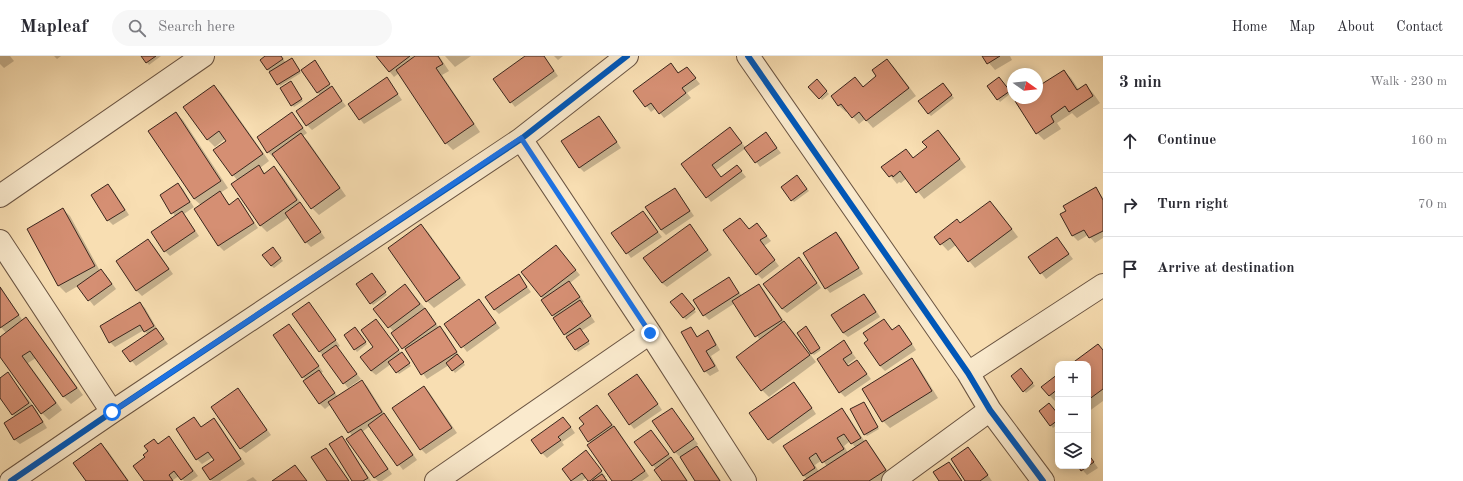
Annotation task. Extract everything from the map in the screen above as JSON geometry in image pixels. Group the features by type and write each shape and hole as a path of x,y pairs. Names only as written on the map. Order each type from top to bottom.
{"street":[{"path":"1,192 203,56"},
{"path":"11,481 521,138 627,56"},
{"path":"748,56 968,373 990,410 1043,481"},
{"path":"521,138 650,333 745,481"},
{"path":"0,241 112,412"},
{"path":"968,373 1103,285"},
{"path":"436,481 650,333"},
{"path":"892,481 990,410"}],"building":[{"path":"141,56 156,56 146,63"},
{"path":"265,56 281,56 283,59 267,70 260,60"},
{"path":"376,56 410,56 389,72"},
{"path":"415,56 438,56 443,64 436,68 474,124 445,144 396,70"},
{"path":"525,56 544,56 554,71 510,103 493,79"},
{"path":"982,56 1000,56 987,64"},
{"path":"292,58 300,71 277,85 269,72"},
{"path":"887,59 909,88 866,121 859,112 852,118 841,104 838,106 831,96 855,77 863,87 876,76 872,70"},
{"path":"315,60 330,84 317,93 301,70"},
{"path":"671,63 678,73 687,67 696,78 682,88 686,93 659,114 651,103 645,107 633,91"},
{"path":"1064,70 1077,90 1086,84 1093,96 1069,112 1065,106 1051,116 1054,122 1036,134 1017,104 1043,104 1043,83"},
{"path":"387,77 398,94 359,120 348,104"},
{"path":"999,77 1007,87 1007,93 997,100 987,86"},
{"path":"817,79 827,91 819,99 808,87"},
{"path":"291,81 302,99 291,106 280,88"},
{"path":"943,83 952,95 928,114 918,101"},
{"path":"214,85 263,154 232,176 213,150 226,141 219,131 207,140 183,107"},
{"path":"332,86 342,101 306,126 296,111"},
{"path":"176,112 221,181 194,199 148,131"},
{"path":"292,112 303,128 267,153 257,137"},
{"path":"599,116 617,142 579,168 561,141"},
{"path":"730,127 742,143 712,165 721,177 737,165 742,171 706,198 681,164"},
{"path":"938,130 960,159 916,193 900,171 893,177 892,175 889,177 881,167 906,149 913,158 927,147 922,142"},
{"path":"766,132 777,148 755,163 744,148"},
{"path":"301,133 340,188 311,209 272,154"},
{"path":"259,165 264,174 274,166 297,200 260,226 231,184"},
{"path":"797,175 807,189 791,201 781,187"},
{"path":"178,183 190,202 171,214 160,195"},
{"path":"108,184 125,210 107,221 91,195"},
{"path":"1096,187 1103,200 1103,231 1089,238 1084,230 1072,236 1060,214 1066,211 1063,206"},
{"path":"675,188 690,211 661,230 645,207"},
{"path":"220,191 229,205 238,198 254,223 218,246 194,209"},
{"path":"990,201 1012,229 968,262 950,238 940,245 934,237 957,219 960,223"},
{"path":"300,202 321,232 305,243 285,213"},
{"path":"63,208 95,266 58,286 27,229"},
{"path":"182,211 195,231 164,252 151,232"},
{"path":"643,211 658,232 626,254 611,233"},
{"path":"740,218 749,229 757,223 767,236 760,240 775,260 756,275 723,230"},
{"path":"421,224 460,278 426,302 388,248"},
{"path":"690,224 708,250 662,283 643,258"},
{"path":"836,232 859,268 825,289 803,253"},
{"path":"1057,237 1069,254 1040,274 1028,257"},
{"path":"148,239 169,269 136,291 116,261"},
{"path":"556,245 576,270 541,297 521,272"},
{"path":"273,247 281,258 271,266 262,255"},
{"path":"799,257 817,283 782,309 763,284"},
{"path":"101,269 112,284 88,301 77,286"},
{"path":"372,273 386,292 370,304 356,284"},
{"path":"519,274 527,287 494,310 485,297"},
{"path":"729,277 739,293 703,316 693,300"},
{"path":"569,281 580,297 552,316 541,300"},
{"path":"405,284 420,304 388,328 373,309"},
{"path":"759,284 782,320 755,337 732,301"},
{"path":"0,287 19,315 0,328"},
{"path":"682,293 695,309 683,318 670,302"},
{"path":"864,294 876,312 843,333 831,315"},
{"path":"479,299 496,323 461,348 444,324"},
{"path":"580,300 591,316 564,335 553,318"},
{"path":"140,302 154,326 144,332 140,325 109,343 100,326"},
{"path":"309,302 336,340 319,352 292,314"},
{"path":"425,308 436,324 402,349 391,333"},
{"path":"26,317 77,388 63,397 30,351 22,356 56,403 41,414 0,357 0,337"},
{"path":"376,319 399,350 371,371 360,357 373,347 361,330"},
{"path":"884,319 892,330 899,325 912,344 880,366 864,343 868,340 863,333"},
{"path":"784,321 810,355 761,391 736,357"},
{"path":"289,324 319,366 302,378 273,335"},
{"path":"440,326 457,352 421,375 405,349"},
{"path":"806,326 820,348 811,354 797,333"},
{"path":"355,327 366,342 354,350 344,335"},
{"path":"691,327 697,337 708,330 716,345 706,351 715,366 704,372 681,332"},
{"path":"156,328 164,339 130,362 122,351"},
{"path":"580,328 589,341 575,350 566,337"},
{"path":"844,340 852,353 843,359 848,366 857,360 867,374 839,393 817,359"},
{"path":"1098,344 1103,350 1103,389 1091,398 1091,361 1075,361"},
{"path":"336,345 357,374 343,384 322,355"},
{"path":"402,352 410,363 396,373 388,362"},
{"path":"457,354 464,362 452,371 446,363"},
{"path":"912,358 932,391 882,422 862,389"},
{"path":"1021,368 1033,383 1023,392 1011,376"},
{"path":"319,370 335,393 319,404 303,381"},
{"path":"8,372 29,403 12,415 0,398 0,378"},
{"path":"637,374 658,404 629,425 608,394"},
{"path":"1055,376 1055,391 1049,396 1041,387"},
{"path":"362,380 382,412 348,433 328,402"},
{"path":"794,382 812,408 768,440 749,413"},
{"path":"424,386 452,428 420,450 392,408"},
{"path":"238,388 267,430 240,449 211,407"},
{"path":"864,402 878,427 864,435 850,409"},
{"path":"1049,403 1055,410 1055,422 1050,426 1039,411"},
{"path":"32,405 43,422 14,440 4,423"},
{"path":"597,405 612,425 588,442 579,428 584,424 579,418"},
{"path":"672,408 694,439 674,453 652,421"},
{"path":"842,408 861,438 851,444 844,434 837,438 844,449 822,463 816,453 809,458 815,468 803,476 783,446"},
{"path":"384,413 413,455 397,466 368,425"},
{"path":"194,417 201,427 214,418 241,459 210,480 202,468 214,460 208,452 196,460 176,429"},
{"path":"563,417 571,427 558,437 561,440 541,454 531,440"},
{"path":"614,426 645,471 631,481 612,481 587,445"},
{"path":"361,429 388,469 374,478 346,439"},
{"path":"651,430 669,454 652,466 634,442"},
{"path":"169,436 193,471 181,480 174,471 169,475 173,481 144,481 133,466 145,457 143,455 148,451 144,446 154,439 158,444"},
{"path":"342,436 368,478 363,481 352,481 329,444"},
{"path":"866,440 886,470 869,481 803,481"},
{"path":"101,443 128,481 86,481 73,463"},
{"path":"697,446 720,481 695,481 680,457"},
{"path":"968,447 988,475 980,481 965,481 951,459"},
{"path":"326,448 349,481 327,481 311,457"},
{"path":"586,450 602,471 590,481 588,481 582,473 571,481 562,469"},
{"path":"671,457 687,481 662,481 654,470"},
{"path":"949,462 962,481 939,481 933,472"},
{"path":"295,465 307,481 272,481"},
{"path":"602,474 607,481 592,481"}],"cycle path":[{"path":"11,481 521,139 627,56"},
{"path":"748,56 968,373 990,410 1043,481"}],"route":[{"path":"112,412 521,138 650,333"}]}
